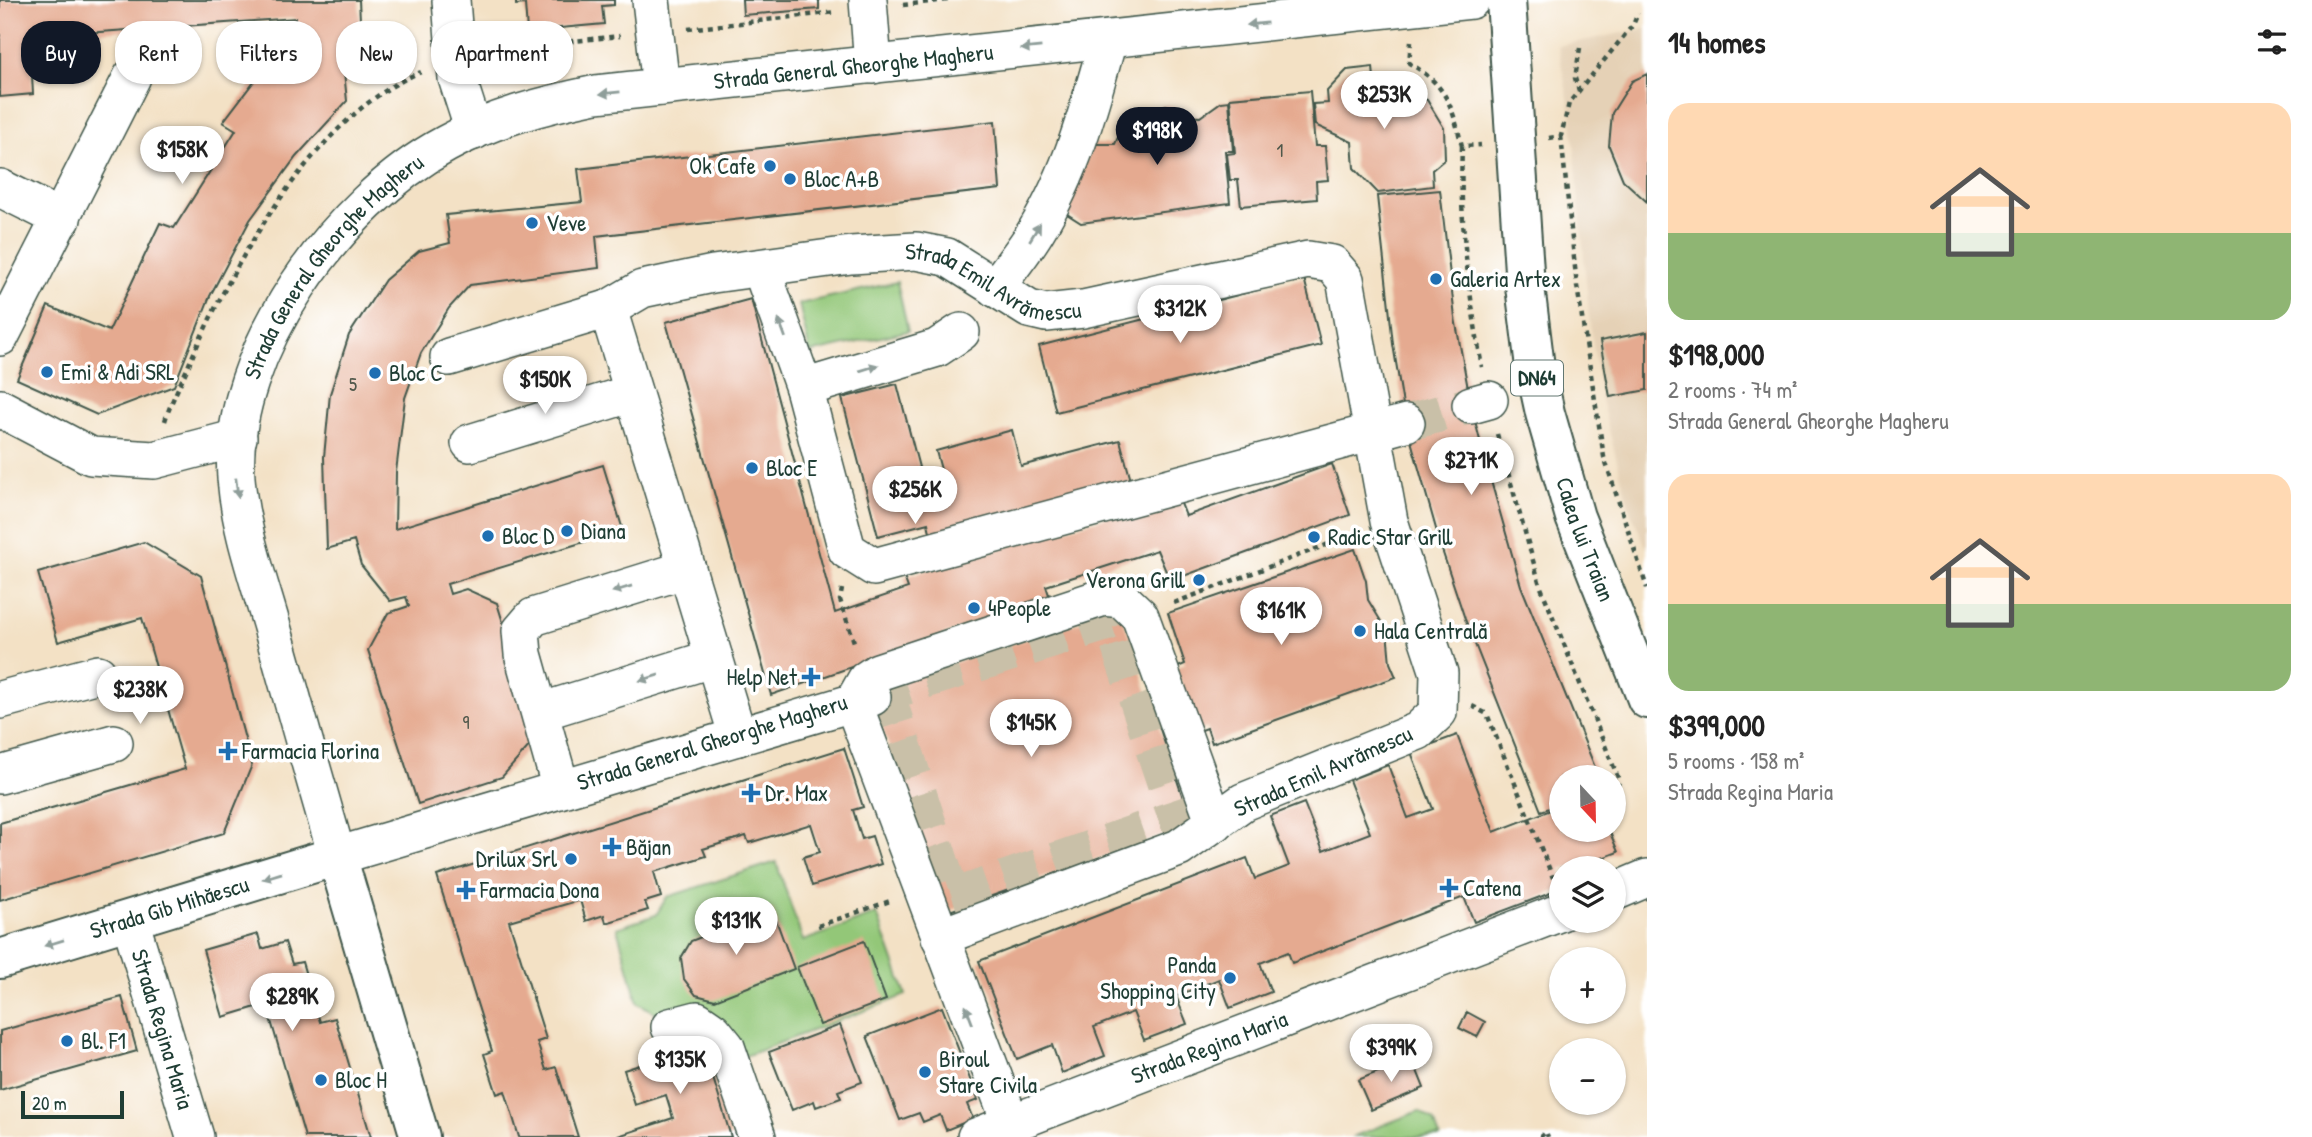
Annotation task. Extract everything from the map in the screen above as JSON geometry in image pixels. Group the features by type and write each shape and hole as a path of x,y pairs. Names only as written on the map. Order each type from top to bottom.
{"main road":[{"name":"Calea lui Traian","path":"1506,0 1528,326 1545,413 1575,517 1647,699"},
{"name":"Strada Gib Mihăescu","path":"0,959 337,856"},
{"name":"Strada General Gheorghe Magheru","path":"337,856 419,1137"}],"street":[{"path":"451,0 457,78 474,131"},
{"path":"651,0 661,87"},
{"path":"868,0 873,65"},
{"name":"Strada General Gheorghe Magheru","path":"1140,616 1122,599 1104,597 878,672 864,693 737,737 337,856 241,514 236,477 238,438 245,398 263,350 289,297 334,237 383,187 444,144 507,116 596,94 1471,0"},
{"path":"995,288 1036,232 1060,186 1087,117 1108,40"},
{"path":"0,337 129,84"},
{"path":"0,188 62,219"},
{"name":"Strada Emil Avrămescu","path":"449,357 608,309 642,289 851,255 916,251 947,257 1029,309 1046,313 1083,309 1308,260 1332,264 1345,279 1389,521 1439,673 1438,712 1418,731 1242,802 1179,848 940,937"},
{"path":"761,268 804,388 847,550 874,567 1406,423"},
{"path":"608,309 737,737"},
{"path":"804,388 936,348 961,332"},
{"path":"470,443 633,393"},
{"path":"0,408 91,456 154,460 238,438"},
{"path":"561,789 522,642 522,631 533,617 687,569"},
{"path":"1140,616 1214,823"},
{"path":"540,712 714,658"},
{"path":"0,700 98,674"},
{"path":"864,693 940,937 1011,1124"},
{"path":"0,775 114,743"},
{"path":"1626,887 1647,878"},
{"name":"Strada Regina Maria","path":"976,1137 1549,899"},
{"name":"Strada Regina Maria","path":"130,920 195,1137"},
{"path":"670,1027 696,1020 713,1031 726,1047 757,1137"}],"path":[{"path":"1414,7 1409,63 1429,74 1451,101 1462,146 1460,191 1480,403 1540,585 1613,765"},
{"path":"1638,13 1633,25 1569,103 1561,136 1577,286 1604,457 1647,588"},
{"path":"1579,93 1575,78 1580,48"},
{"path":"1462,146 1561,136"},
{"path":"1140,616 1389,521"},
{"path":"840,600 864,693"},
{"path":"1440,688 1487,714 1549,875"},
{"path":"1540,1137 1546,1132 1548,1137"}],"shaded area":[{"path":"1647,28 1647,549 1630,510 1601,400 1589,315 1572,119 1558,46"}],"green space":[{"path":"897,282 908,331 810,353 799,304"},
{"path":"776,862 803,941 877,914 906,995 740,1058 638,1003 617,928 656,915 667,897"},
{"path":"1419,1111 1434,1121 1440,1137 1352,1137"}],"building":[{"path":"0,0 359,0 360,21 336,21 336,84 345,84 347,101 296,157 250,220 210,296 174,386 97,415 17,379 48,306 109,331 160,223 174,228 236,130 223,122 252,84 322,84 322,21 295,21 295,18 216,21 216,24 202,25 202,21 115,21 115,31 101,32 101,21 21,21 21,84 32,84 33,94 0,97"},
{"path":"516,0 614,0 614,5 602,6 604,24 573,27 573,21 526,21 525,4 516,5"},
{"path":"742,0 819,0 819,9 743,15"},
{"path":"1373,67 1375,89 1401,86 1427,100 1444,128 1445,159 1432,170 1433,186 1378,193 1354,168 1352,142 1315,125 1313,104 1328,103 1327,91 1347,70"},
{"path":"1647,74 1647,202 1623,180 1609,146 1612,113 1632,81"},
{"path":"1310,91 1315,146 1325,146 1328,180 1316,181 1317,199 1241,206 1238,180 1230,180 1227,154 1235,153 1230,98"},
{"path":"1229,101 1233,151 1225,151 1230,203 1081,223 1064,212 1093,144 1115,144 1125,122 1141,121 1147,112 1166,105 1177,109 1183,116 1200,117 1221,102"},
{"path":"995,121 1000,189 596,236 599,268 470,285 449,308 421,353 405,398 396,472 395,529 603,465 623,530 447,584 450,594 466,589 497,603 538,736 502,777 418,804 368,650 388,613 409,606 406,597 390,601 361,565 354,541 327,549 324,457 330,394 349,335 385,280 419,251 450,243 446,215 582,202 578,169"},
{"path":"1440,190 1455,318 1471,405 1485,460 1521,586 1594,765 1549,765 1549,808 1541,811 1465,619 1442,550 1406,423 1393,344 1377,196"},
{"path":"1304,278 1321,345 1056,412 1039,346"},
{"path":"751,299 835,613 908,588 904,577 1178,496 1186,516 1332,464 1350,515 1170,581 1157,550 1046,586 1050,598 771,695 666,322"},
{"path":"1647,332 1647,390 1610,397 1600,341"},
{"path":"897,384 926,494 946,488 936,451 1012,430 1021,466 1120,440 1133,488 932,541 928,523 878,536 842,398"},
{"path":"144,542 201,576 252,765 224,833 0,900 0,823 185,769 142,618 58,642 38,573"},
{"path":"1355,549 1366,581 1368,600 1387,631 1390,663 1396,677 1212,743 1207,728 1199,731 1176,668 1185,664 1168,613"},
{"path":"1120,609 1192,825 944,913 870,690"},
{"path":"1457,735 1494,832 1549,811 1549,842 1614,842 1618,852 1607,856 1549,856 1549,894 1474,922 1464,897 1292,963 1288,952 1260,963 1271,992 1230,1008 1219,979 1176,996 1187,1024 1144,1040 1133,1012 1094,1027 1105,1056 1062,1073 1052,1045 1017,1059 979,961 1247,858 1255,879 1289,866 1270,816 1304,803 1323,851 1370,833 1349,780 1388,765 1408,818 1433,809 1411,752"},
{"path":"844,748 863,807 853,810 862,839 872,836 881,864 812,886 803,857 820,852 811,824 749,843 746,836 703,849 706,856 654,872 661,897 645,902 648,910 606,923 604,915 586,921 580,900 509,921 546,1039 537,1042 546,1070 556,1067 578,1137 519,1137 505,1091 497,1094 484,1054 492,1051 437,876"},
{"path":"772,909 794,969 715,1000 696,995 684,979 681,958 691,941"},
{"name":"Bloc H","path":"258,934 262,949 285,942 292,964 302,962 320,1022 335,1018 371,1137 305,1137 266,1004 223,1017 203,950"},
{"path":"864,941 886,1000 820,1025 797,967"},
{"name":"Bl. F1","path":"122,997 137,1051 0,1090 0,1031"},
{"path":"942,1007 978,1100 967,1104 973,1119 946,1130 940,1115 923,1122 919,1113 900,1120 867,1036"},
{"path":"1467,1012 1485,1022 1477,1037 1459,1028"},
{"path":"840,1025 862,1082 838,1091 841,1098 816,1107 814,1101 792,1110 769,1052"},
{"path":"703,1045 731,1137 615,1137 673,1118 666,1095 635,1105 624,1070"},
{"path":"1412,1058 1424,1088 1371,1110 1358,1080"}],"tunnel":[{"path":"1406,423 1471,405"},
{"path":"872,697 1111,621 1177,818 952,898 886,693"}],"place":[{"name":"Ok Cafe","path":"770,166"},
{"name":"Bloc A+B","path":"790,179"},
{"name":"Veve","path":"532,223"},
{"name":"Galeria Artex","path":"1436,279"},
{"name":"Emi & Adi SRL","path":"47,372"},
{"name":"Bloc C","path":"375,373"},
{"name":"Bloc E","path":"752,468"},
{"name":"Diana","path":"567,531"},
{"name":"Bloc D","path":"488,536"},
{"name":"Radic Star Grill","path":"1314,537"},
{"name":"Verona Grill","path":"1199,580"},
{"name":"4People","path":"974,608"},
{"name":"Hala Centrală","path":"1360,631"},
{"name":"Help Net","path":"811,677"},
{"name":"Farmacia Florina","path":"228,751"},
{"name":"Dr. Max","path":"751,793"},
{"name":"Băjan","path":"612,847"},
{"name":"Drilux Srl","path":"571,859"},
{"name":"Catena","path":"1449,888"},
{"name":"Farmacia Dona","path":"466,890"},
{"name":"Panda Shopping City","path":"1230,978"},
{"name":"Bl. F1","path":"67,1041"},
{"name":"Biroul Stare Civila","path":"925,1072"},
{"name":"Bloc H","path":"321,1080"}]}
